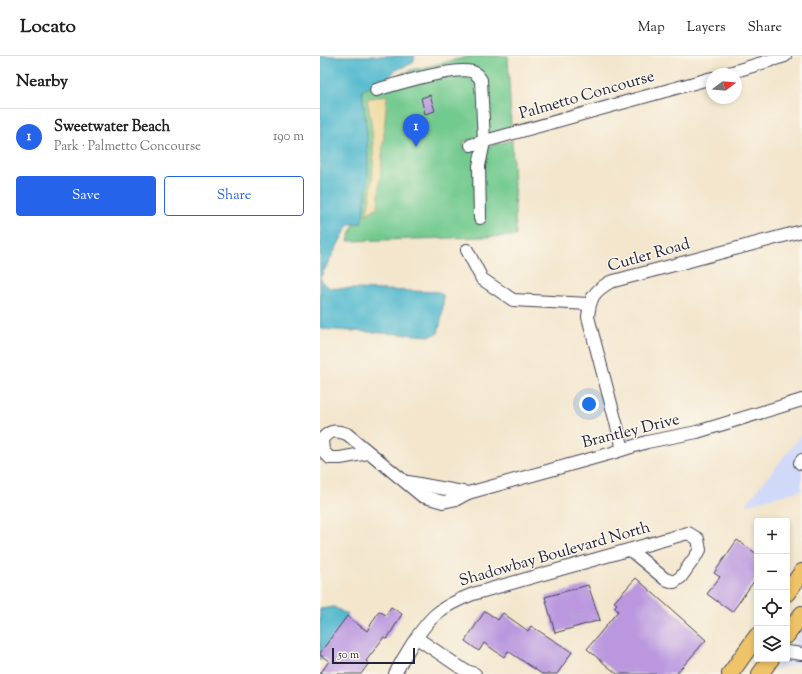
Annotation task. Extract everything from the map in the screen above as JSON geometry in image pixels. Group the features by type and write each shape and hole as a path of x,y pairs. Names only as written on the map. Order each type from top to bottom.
{"main road":[{"path":"789,590 802,572"},
{"path":"790,631 802,614"},
{"path":"730,674 754,641"},
{"path":"760,674 769,662"}],"street":[{"path":"742,69 785,56"},
{"path":"376,90 443,73 462,71 475,72 481,80 484,142 479,166 480,218"},
{"name":"Palmetto Concourse","path":"470,145 706,80"},
{"name":"Cutler Road","path":"589,304 598,289 610,282 802,230"},
{"path":"467,250 476,272 482,279 513,300 589,304 588,317 592,339 623,449"},
{"name":"Brantley Drive","path":"368,453 422,496 443,502 457,499 468,493 647,442 697,432 802,400"},
{"name":"Brantley Drive","path":"406,482 468,493"},
{"path":"443,489 443,502"},
{"name":"Shadowbay Boulevard North","path":"395,674 417,638 435,615 455,601 473,594 688,533 698,539 700,550 681,577 674,582 665,579 630,550"},
{"path":"417,638 464,670 475,674"},
{"path":"790,652 802,654"}],"shaded area":[{"path":"802,434 802,490 745,505"},
{"path":"802,630 802,663 773,671 780,662 790,662 790,648"}],"green space":[{"path":"473,56 508,56 511,128 463,142 466,152 512,140 516,236 348,241 354,224 361,223 367,133 362,90 411,70"}],"sand":[{"path":"387,95 378,207 366,214 372,186 373,172 372,128 367,99"}],"water":[{"path":"320,56 415,56 413,63 396,70 387,79 362,90 367,141 368,173 365,205 361,223 349,224 320,278"},
{"path":"320,278 324,284 330,288 439,292 443,295 443,300 438,333 431,336 320,329"},
{"path":"334,607 348,615 328,644 320,661 320,609"}],"building":[{"path":"430,95 435,111 425,114 421,98"},
{"path":"737,540 754,552 754,581 732,612 707,594 720,577 714,573"},
{"path":"636,578 706,640 676,674 617,674 587,649 618,611 614,607 617,604 614,602"},
{"path":"588,585 600,620 555,633 545,597"},
{"path":"391,607 402,614 387,639 384,637 366,661 369,663 361,674 320,674 329,661 320,655 320,653 347,616 367,631 379,611 386,615"},
{"path":"485,611 498,620 503,613 528,631 531,626 572,652 557,674 542,674 508,651 504,657 484,643 479,651 465,641"}],"place":[{"name":"Sweetwater Beach","path":"416,147"}]}
